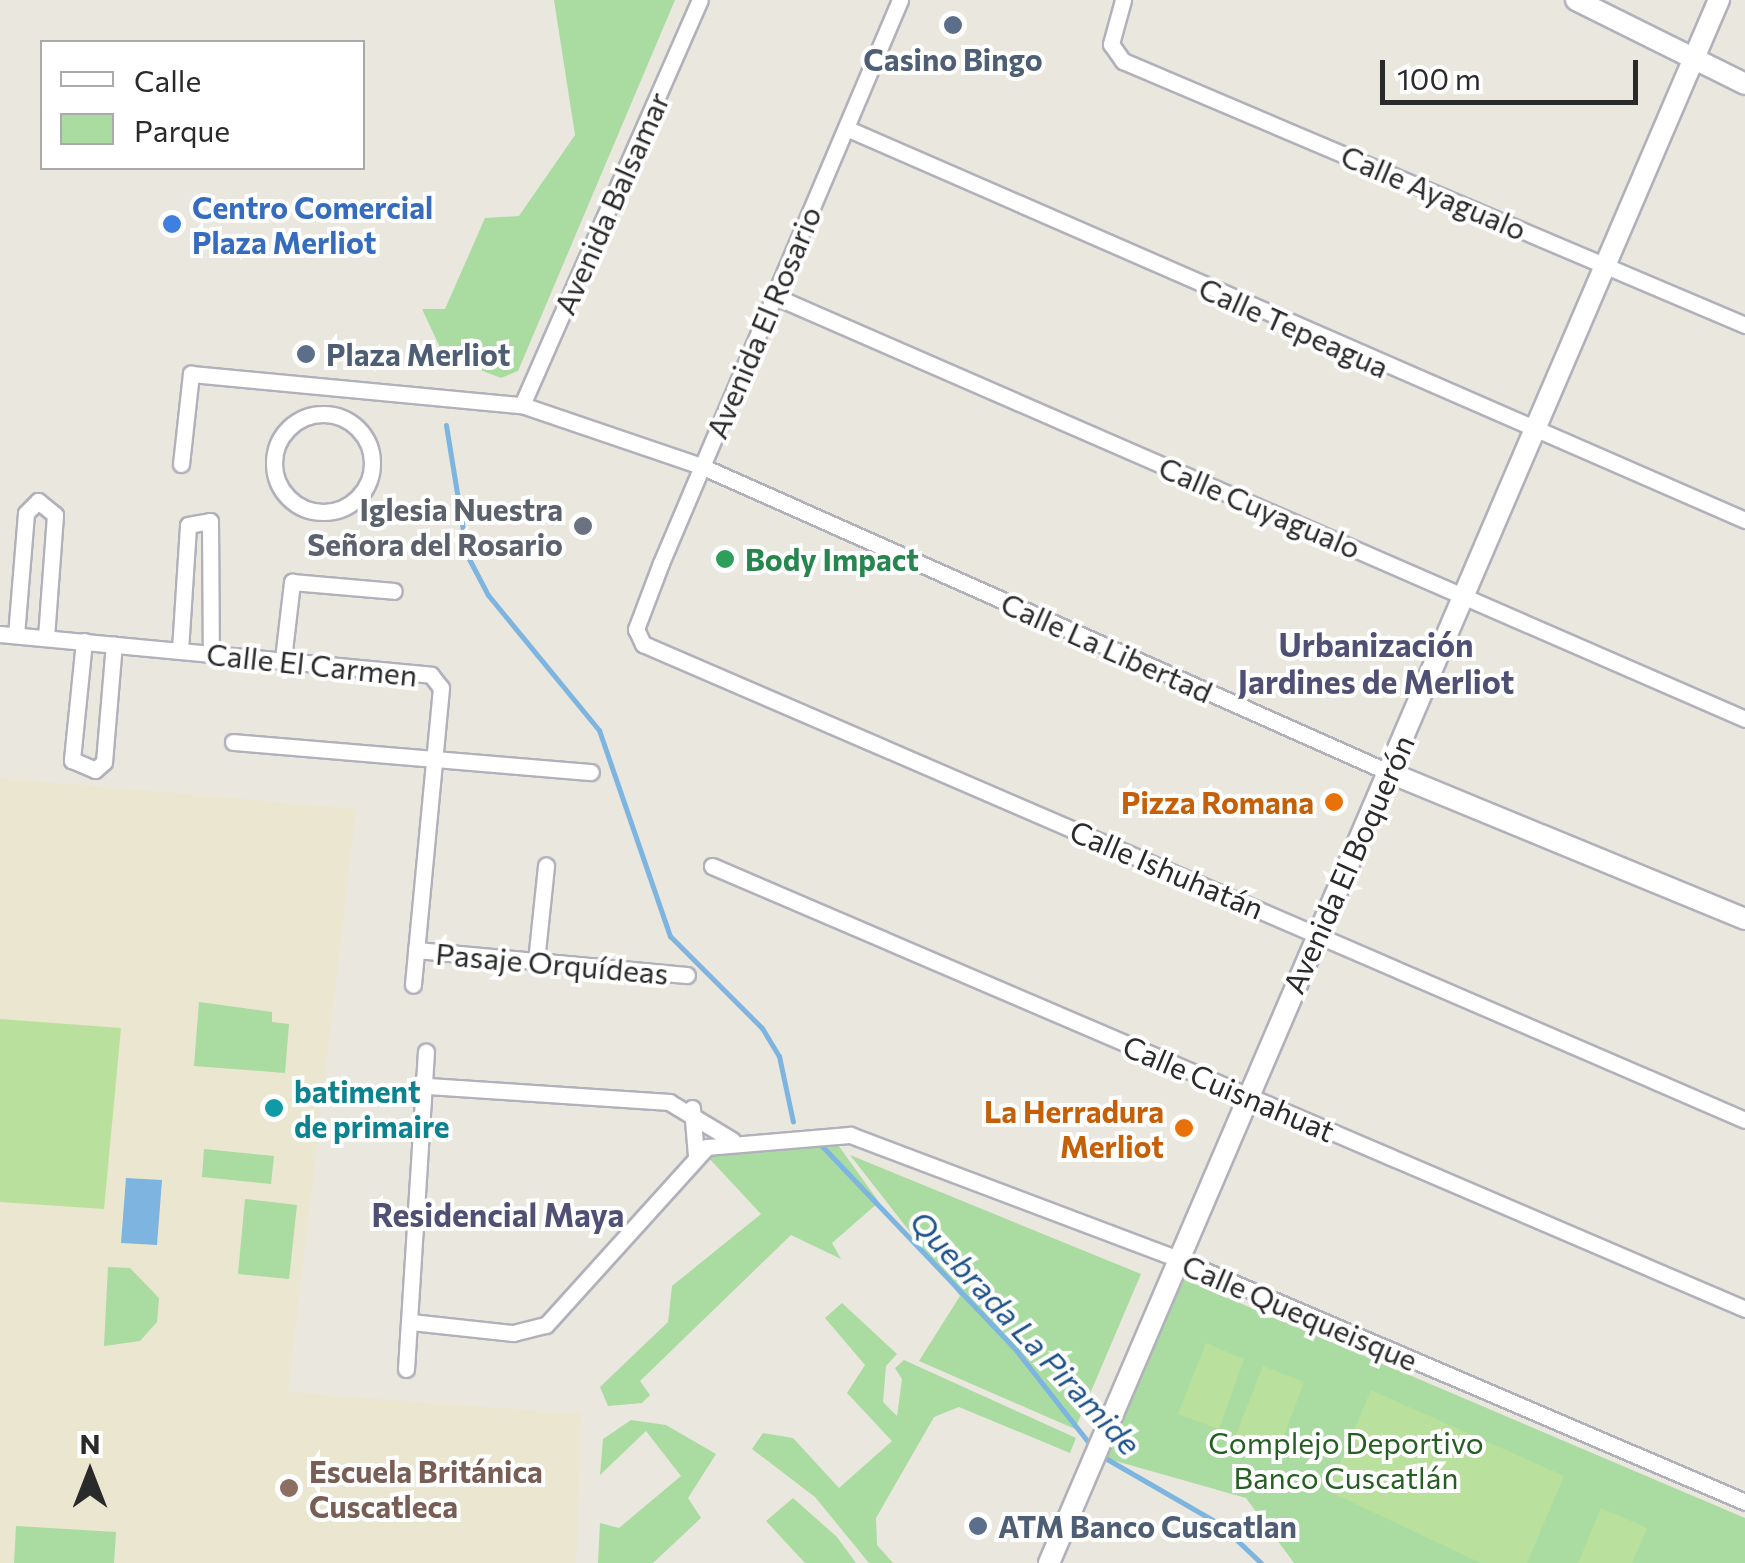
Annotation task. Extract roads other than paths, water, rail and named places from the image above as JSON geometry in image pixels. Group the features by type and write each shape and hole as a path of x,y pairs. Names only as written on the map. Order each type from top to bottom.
{"street":[{"name":"Avenida Balsamar","path":"522,406 700,0"},
{"name":"Avenida El Rosario","path":"643,644 638,620 900,0"},
{"name":"Calle Ayagualo","path":"1123,0 1111,44 1123,61 1745,324"},
{"path":"1576,0 1745,84"},
{"name":"Avenida El Boquerón","path":"1050,1563 1175,1258 1465,596 1719,0"},
{"name":"Calle Tepeagua","path":"846,128 1534,433 1745,520"},
{"name":"Calle Cuyagualo","path":"774,296 1745,719"},
{"name":"Calle La Libertad","path":"182,464 191,374 522,406 701,466 1388,772 1745,919"},
{"path":"321,413 322,386"},
{"path":"321,413 355,424 372,451 369,483 332,512 287,498 273,468 282,435 321,413"},
{"path":"8,634 26,513 38,502 55,516 46,638"},
{"path":"180,650 188,525 210,522 211,653"},
{"path":"283,659 292,582 394,591"},
{"name":"Calle El Carmen","path":"8,634 431,675 441,688 412,985"},
{"path":"84,641 72,760 96,770 114,644"},
{"name":"Calle Ishuhatán","path":"643,644 1745,1120"},
{"path":"234,742 591,772"},
{"path":"536,961 546,866"},
{"name":"Calle Cuisnahuat","path":"712,866 1745,1309"},
{"name":"Pasaje Orquídeas","path":"416,950 687,975"},
{"path":"406,1369 428,1086 426,1052"},
{"path":"411,1322 514,1333 546,1325 696,1156 732,1140 692,1108 428,1086"},
{"path":"692,1108 696,1156"},
{"name":"Calle Quequeisque","path":"732,1140 850,1135 1175,1258 1745,1502"}],"water":[{"path":"126,1178 162,1180 157,1245 121,1243"}],"waterway":[{"path":"446,425 467,555 488,595 599,730 670,936 762,1028 779,1056 793,1122"},
{"path":"821,1145 1016,1350 1092,1447"},
{"name":"Quebrada La Piramide","path":"1100,1455 1221,1525 1261,1563"}],"place":[{"name":"Casino Bingo","path":"953,25"},
{"name":"Centro Comercial Plaza Merliot","path":"172,224"},
{"name":"Plaza Merliot","path":"306,354"},
{"name":"Iglesia Nuestra Señora del Rosario","path":"583,526"},
{"name":"Body Impact","path":"725,559"},
{"name":"Pizza Romana","path":"1334,802"},
{"name":"batiment de primaire","path":"274,1108"},
{"name":"La Herradura Merliot","path":"1184,1128"},
{"name":"Escuela Británica Cuscatleca","path":"289,1488"},
{"name":"ATM Banco Cuscatlan","path":"978,1526"}],"district":[{"name":"Urbanización Jardines de Merliot","path":"1376,664"},
{"name":"Residencial Maya","path":"498,1214"}],"park label":[{"name":"Complejo Deportivo Banco Cuscatlán","path":"1346,1459"}]}
